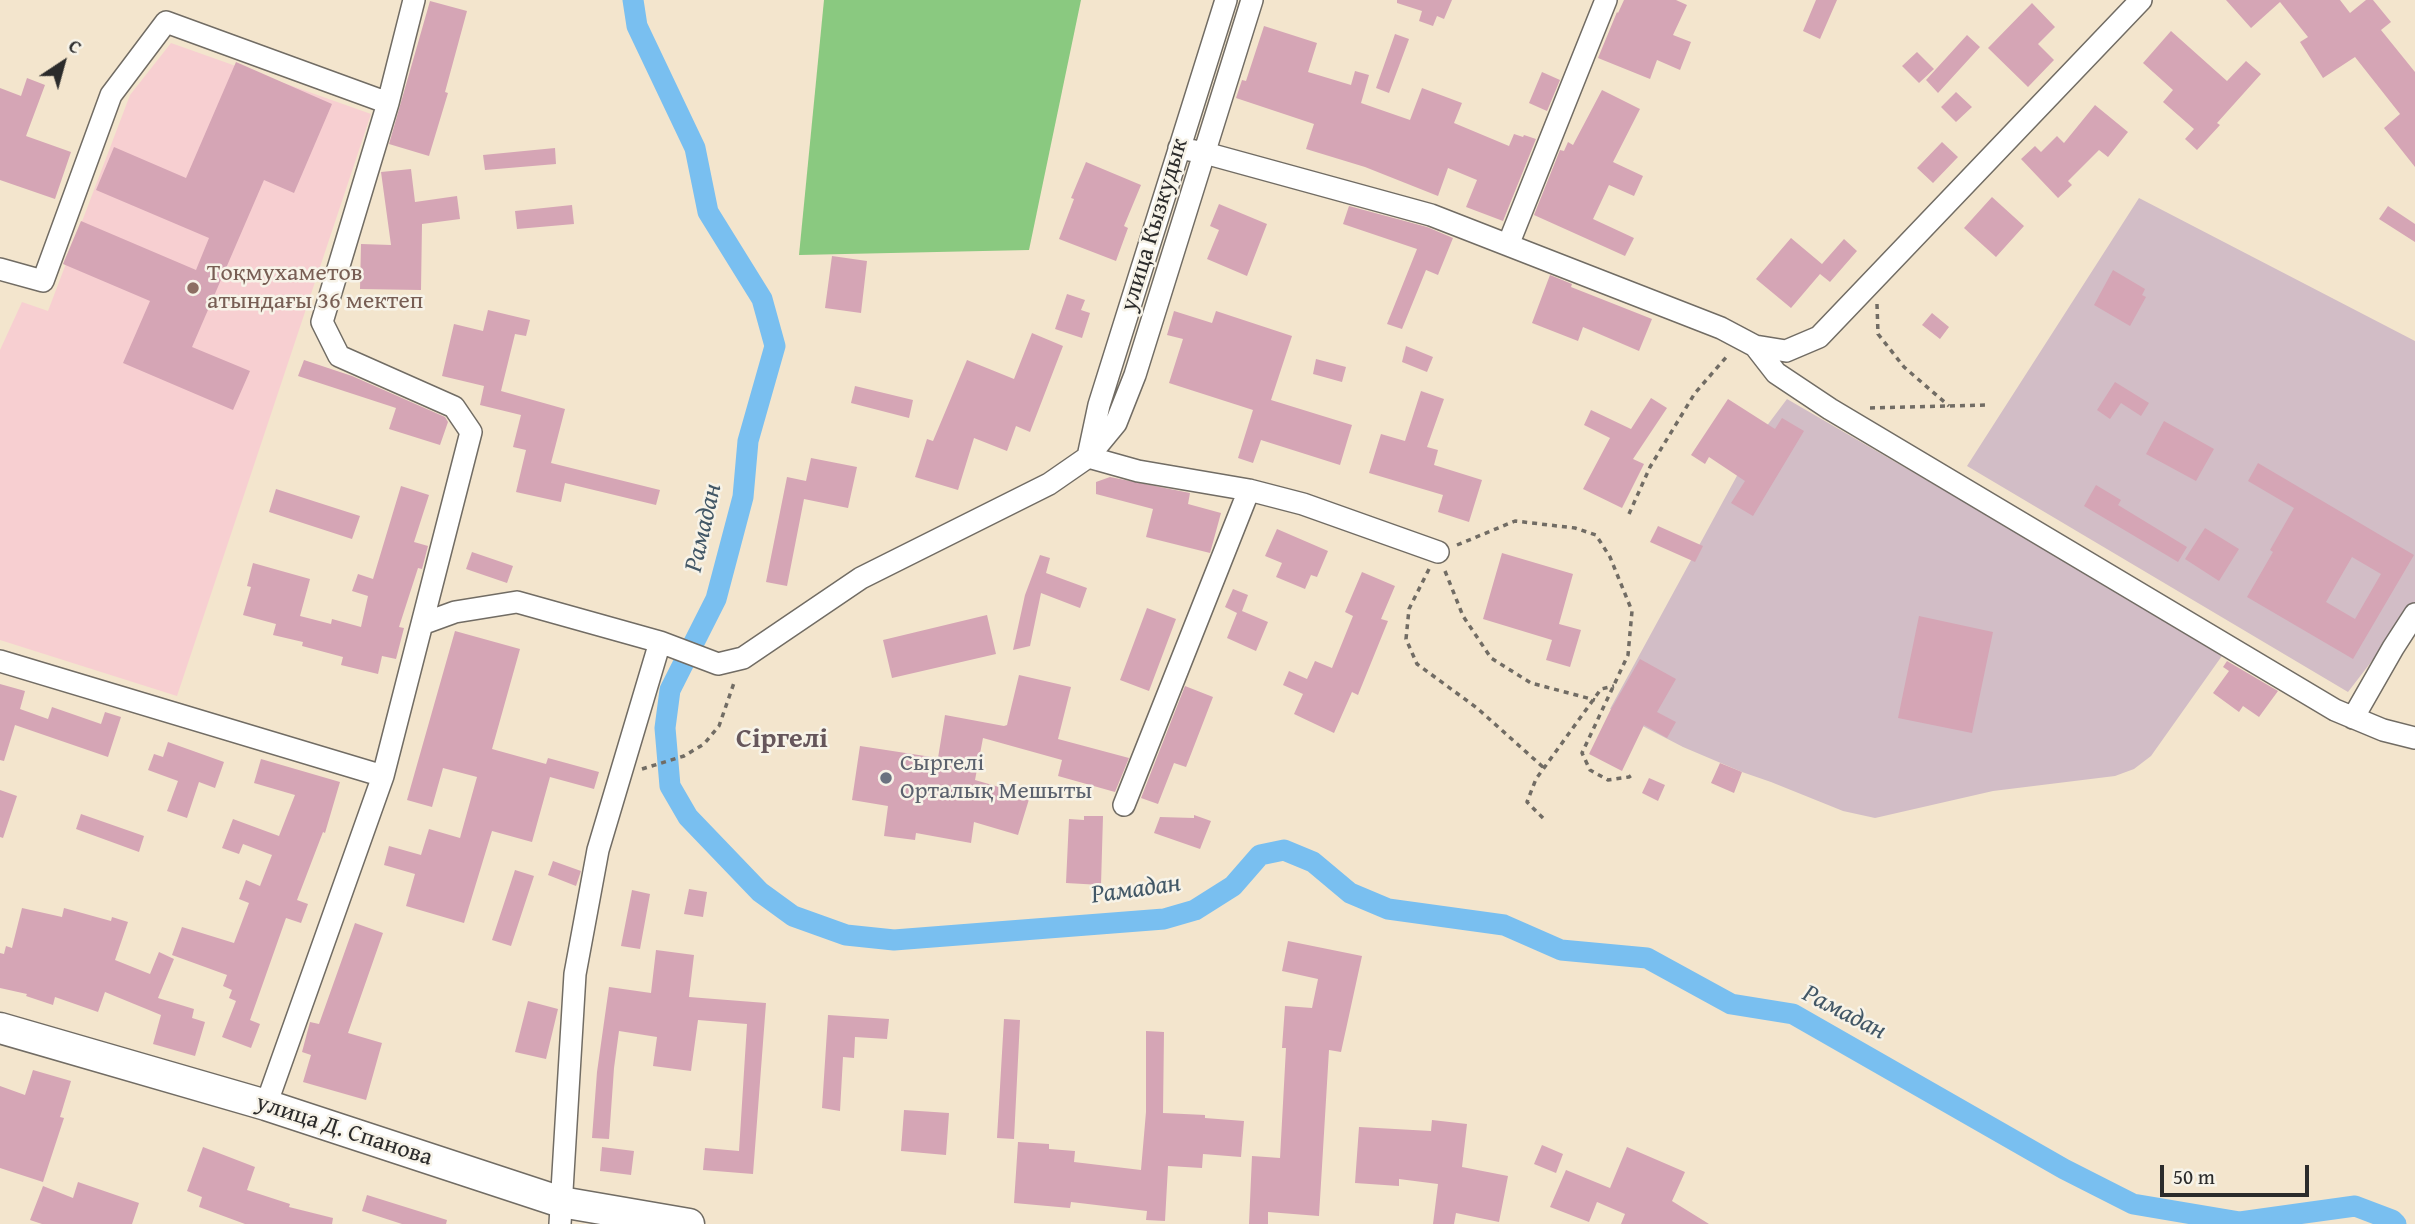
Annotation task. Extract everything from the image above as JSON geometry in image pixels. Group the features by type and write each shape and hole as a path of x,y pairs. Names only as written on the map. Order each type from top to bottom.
{"main road":[{"name":"улица Д. Спанова","path":"0,1028 266,1105 560,1213 689,1224"}],"street":[{"path":"266,1105 383,776 471,432 454,407 339,356 322,322 388,103 414,0"},
{"path":"1226,0 1099,405 1088,457 1138,471 1249,490 1303,504 1438,552"},
{"name":"улица Кызкудык","path":"743,658 861,578 1049,484 1088,457 1116,423 1135,375 1252,0"},
{"path":"1508,245 1606,0"},
{"path":"1179,148 1432,215 1721,328 1755,346 1786,351 1819,337 2141,0"},
{"path":"0,269 43,281 111,95 166,22 388,103"},
{"path":"1755,346 1776,373 1808,396 2323,703 2383,730 2415,738"},
{"path":"1124,805 1249,490"},
{"path":"422,624 455,612 517,602 660,642 718,664 743,658"},
{"path":"2353,718 2415,614"},
{"path":"560,1213 575,974 598,850 660,642"},
{"path":"0,662 383,776"}],"path":[{"path":"1876,277 1878,334 1904,367 1949,406"},
{"path":"1629,514 1650,467 1695,393 1726,354 1755,346"},
{"path":"1870,408 1986,405"},
{"path":"1545,768 1477,708 1417,664 1406,639 1409,609 1438,552 1516,521 1575,528 1596,535 1610,557 1632,611 1628,655 1582,753 1590,770 1608,780 1629,777 1635,773"},
{"path":"1438,552 1463,616 1491,658 1531,683 1595,700"},
{"path":"656,764 684,755 704,744 719,726 743,658"},
{"path":"1542,818 1527,802 1536,779 1601,690 1614,686"}],"shaded area":[{"path":"171,43 371,114 177,696 0,640 0,350 22,302 48,311 130,95"},
{"path":"2139,198 2415,341 2415,605 2348,692 1967,466"},
{"path":"1787,399 2224,653 2151,756 2134,769 2115,776 1993,791 1875,818 1843,811 1742,772 1683,747 1610,709 1757,439"}],"green space":[{"path":"824,0 1081,0 1029,250 799,255"}],"building":[{"path":"1397,0 1452,0 1444,19 1437,16 1433,26 1419,21 1422,11 1397,3"},
{"path":"1624,0 1676,0 1687,5 1673,35 1691,42 1680,70 1657,60 1650,79 1598,58"},
{"path":"1816,0 1837,0 1820,39 1803,31"},
{"path":"2226,0 2340,0 2350,13 2366,0 2373,0 2391,22 2381,30 2415,72 2415,167 2384,128 2400,114 2355,57 2323,78 2300,42 2308,37 2280,2 2251,28"},
{"path":"430,1 467,11 445,92 448,93 429,156 389,144"},
{"path":"2032,3 2055,27 2038,44 2054,60 2028,87 1988,48"},
{"path":"1264,26 1317,43 1308,72 1351,85 1355,71 1369,75 1361,103 1410,120 1422,88 1462,103 1454,123 1509,146 1514,134 1536,139 1503,221 1466,207 1477,180 1448,168 1438,196 1365,167 1306,149 1314,124 1236,98 1242,80 1246,81"},
{"path":"2171,31 2227,81 2246,61 2261,74 2197,150 2185,139 2194,129 2163,102 2173,90 2143,63"},
{"path":"1395,34 1409,39 1389,93 1376,88"},
{"path":"1967,35 1980,47 1938,93 1926,80"},
{"path":"1917,52 1934,69 1919,83 1902,66"},
{"path":"236,62 332,104 294,193 264,180 192,347 250,371 233,410 123,363 150,301 63,264 81,221 196,270 209,238 96,190 114,147 186,178"},
{"path":"1542,72 1560,80 1547,111 1529,103"},
{"path":"27,78 45,85 26,136 71,152 55,199 0,180 0,88 21,96"},
{"path":"1602,90 1640,109 1613,162 1643,176 1634,196 1609,185 1593,219 1634,238 1625,256 1534,215 1560,150 1564,151 1568,142 1573,145"},
{"path":"1956,92 1972,107 1956,122 1941,107"},
{"path":"2095,105 2128,132 2108,157 2099,150 2068,181 2072,185 2058,198 2021,159 2035,146 2041,152 2057,136 2064,143"},
{"path":"1942,142 1958,157 1933,183 1917,168"},
{"path":"555,148 556,164 485,170 483,155"},
{"path":"1086,162 1141,185 1124,226 1128,228 1116,261 1059,239 1074,199 1071,198"},
{"path":"411,169 415,202 457,196 460,219 422,224 421,290 360,289 361,244 391,245 381,172"},
{"path":"1992,197 2024,226 1996,257 1964,228"},
{"path":"1219,204 1267,224 1247,276 1207,259 1219,230 1210,226"},
{"path":"572,205 574,224 517,229 515,211"},
{"path":"1349,206 1427,227 1453,238 1438,275 1426,270 1402,329 1387,324 1417,249 1343,224"},
{"path":"2388,206 2415,224 2415,242 2379,219"},
{"path":"1791,238 1822,264 1844,239 1857,251 1830,282 1820,274 1791,308 1756,279"},
{"path":"832,256 867,261 861,313 825,308"},
{"path":"2113,270 2145,289 2142,295 2146,297 2130,326 2094,305"},
{"path":"1550,275 1572,284 1571,287 1652,319 1639,351 1583,327 1578,341 1532,323"},
{"path":"1067,294 1085,300 1081,310 1090,313 1082,338 1055,329"},
{"path":"488,310 530,320 526,336 515,334 501,391 565,409 551,463 660,490 656,505 565,483 561,502 516,492 526,450 513,447 521,415 480,405 484,386 442,376 454,324 483,331"},
{"path":"1174,311 1212,323 1216,311 1292,336 1271,400 1352,425 1340,465 1261,440 1253,463 1238,458 1253,410 1169,383 1183,339 1167,335"},
{"path":"1932,313 1949,327 1940,339 1922,325"},
{"path":"1032,333 1063,346 1030,432 1016,426 1007,451 974,438 958,490 915,477 927,439 933,441 967,360 1014,379"},
{"path":"1406,346 1433,357 1427,372 1402,362"},
{"path":"1316,359 1346,367 1342,382 1313,374"},
{"path":"304,360 352,376 445,417 448,422 440,445 389,429 396,408 298,376"},
{"path":"2115,382 2149,403 2141,416 2121,403 2110,419 2097,410"},
{"path":"855,386 913,400 909,418 851,403"},
{"path":"1421,391 1444,399 1427,447 1438,450 1434,465 1482,480 1469,522 1438,512 1443,495 1369,473 1381,434 1405,441"},
{"path":"1651,398 1667,408 1633,459 1644,464 1622,508 1583,489 1610,438 1584,425 1591,410 1631,429"},
{"path":"1728,399 1775,429 1782,418 1804,431 1753,516 1731,503 1745,481 1709,457 1705,464 1691,455"},
{"path":"2164,421 2214,449 2196,481 2146,454"},
{"path":"811,458 857,467 848,508 804,499 787,586 766,582 787,477 806,481"},
{"path":"2258,463 2414,555 2353,659 2247,597 2294,508 2248,481","holes":["2352,557 2381,574 2355,619 2326,602"]},
{"path":"1110,477 1190,493 1188,504 1221,513 1210,553 1146,537 1153,509 1096,494 1096,482"},
{"path":"2096,485 2121,500 2118,505 2187,547 2178,562 2084,506"},
{"path":"401,486 429,495 414,542 428,546 422,569 418,568 399,627 404,628 396,659 382,656 378,674 341,665 343,657 302,646 303,642 273,635 276,624 243,615 251,587 247,586 253,563 310,579 300,616 331,624 332,619 361,627 368,596 352,591 358,574 373,579"},
{"path":"276,489 360,516 352,539 269,512"},
{"path":"1658,526 1703,546 1695,562 1650,542"},
{"path":"2205,528 2239,549 2219,581 2185,559"},
{"path":"1277,529 1328,551 1317,577 1311,575 1305,589 1276,577 1282,563 1265,556"},
{"path":"472,552 513,566 507,583 466,569"},
{"path":"1502,553 1573,574 1559,624 1581,630 1570,667 1546,660 1552,640 1483,619"},
{"path":"1040,555 1050,558 1046,573 1087,588 1080,608 1041,593 1030,646 1013,650 1025,595"},
{"path":"1362,572 1395,586 1381,619 1388,621 1358,695 1352,692 1334,733 1294,714 1303,694 1283,685 1289,671 1307,679 1315,661 1332,668 1353,616 1345,612"},
{"path":"1233,589 1248,595 1242,611 1268,622 1256,651 1227,638 1237,613 1225,607"},
{"path":"1147,608 1176,619 1149,691 1120,680"},
{"path":"987,615 996,654 892,678 883,640"},
{"path":"1919,616 1993,632 1972,733 1898,718"},
{"path":"455,631 520,649 492,749 546,764 548,758 599,772 594,789 550,777 532,842 492,831 464,923 406,906 415,874 384,865 389,846 421,855 429,829 460,838 477,777 443,768 432,807 407,800"},
{"path":"1640,659 1676,679 1657,712 1676,722 1667,738 1644,725 1622,771 1589,754"},
{"path":"2227,661 2278,691 2259,717 2243,706 2239,712 2213,693 2229,671 2223,667"},
{"path":"1019,675 1071,687 1058,739 1129,758 1115,792 1058,776 1062,760 983,738 975,780 1030,796 1018,835 974,822 971,843 916,833 915,840 884,836 888,806 852,800 860,746 938,758 945,715 1007,725"},
{"path":"0,684 25,691 20,709 48,719 52,707 101,724 105,712 121,717 108,757 15,725 4,761 0,760"},
{"path":"1185,686 1213,697 1186,767 1174,763 1158,804 1141,798"},
{"path":"168,742 224,762 215,788 199,782 187,818 167,811 178,781 148,770 154,754 163,757"},
{"path":"261,759 340,782 325,833 323,832 297,900 308,904 301,923 286,918 250,1020 260,1024 251,1048 222,1037 236,1001 229,998 232,990 223,986 227,975 172,955 182,927 234,943 249,903 239,899 246,880 260,886 272,855 243,844 239,854 222,848 233,819 279,836 295,795 254,783"},
{"path":"1720,763 1742,772 1734,793 1711,783"},
{"path":"1649,778 1665,785 1658,801 1642,793"},
{"path":"0,790 17,796 3,838 0,837"},
{"path":"81,814 144,836 139,852 76,829"},
{"path":"1194,815 1211,821 1200,849 1154,833 1160,817 1194,818"},
{"path":"1084,816 1103,816 1101,885 1066,883 1069,819 1084,820"},
{"path":"553,861 581,871 576,886 548,875"},
{"path":"515,870 534,876 511,946 492,940"},
{"path":"689,889 707,892 703,917 684,914"},
{"path":"632,890 650,894 640,949 621,946"},
{"path":"22,908 62,917 64,908 111,921 112,917 128,922 115,960 150,974 159,952 174,959 158,998 194,1009 192,1018 205,1022 195,1056 153,1044 161,1015 105,992 98,1012 55,997 53,1005 26,996 27,994 0,988 0,953 4,954 6,946 12,948"},
{"path":"355,923 383,933 348,1033 382,1043 366,1100 303,1082 311,1055 302,1052 310,1022 319,1024"},
{"path":"1288,941 1362,956 1341,1052 1329,1050 1319,1216 1268,1212 1268,1224 1249,1224 1252,1156 1280,1158 1286,1048 1282,1048 1285,1006 1312,1008 1318,979 1282,971"},
{"path":"656,950 694,955 689,997 766,1003 753,1174 703,1170 705,1148 739,1151 747,1024 698,1020 691,1071 653,1066 657,1037 619,1031 609,1139 592,1138 597,1072 609,987 651,993"},
{"path":"528,1001 558,1009 546,1059 515,1052"},
{"path":"828,1015 889,1019 887,1039 855,1037 854,1058 843,1057 840,1111 822,1108"},
{"path":"1004,1019 1020,1020 1014,1139 997,1138"},
{"path":"1146,1031 1164,1032 1163,1113 1205,1115 1205,1118 1244,1121 1241,1157 1203,1154 1202,1168 1168,1166 1165,1221 1146,1220 1147,1211 1071,1202 1070,1208 1014,1203 1018,1142 1049,1144 1049,1149 1075,1151 1074,1162 1141,1170 1146,1112"},
{"path":"33,1070 71,1081 60,1117 64,1118 43,1182 0,1168 0,1086 25,1095"},
{"path":"904,1110 949,1113 946,1155 901,1151"},
{"path":"1432,1120 1467,1124 1462,1167 1508,1176 1499,1222 1456,1213 1454,1224 1433,1224 1438,1184 1399,1179 1399,1186 1355,1183 1359,1127 1431,1131"},
{"path":"1542,1145 1563,1154 1556,1173 1534,1164"},
{"path":"203,1147 255,1167 247,1190 290,1204 289,1207 333,1218 332,1224 245,1224 199,1207 202,1197 187,1191"},
{"path":"602,1147 634,1151 631,1175 600,1171"},
{"path":"1627,1147 1685,1172 1672,1201 1709,1224 1621,1224 1625,1214 1597,1202 1589,1222 1550,1207 1566,1170 1610,1188"},
{"path":"78,1182 139,1203 132,1224 42,1224 30,1220 43,1186 73,1198"},
{"path":"367,1195 447,1220 446,1224 402,1224 362,1211"}],"waterway":[{"name":"Рамадан","path":"633,0 637,26 695,148 708,212 762,299 775,346 748,441 743,497 716,599 670,690 665,728 670,786 688,817 760,892 793,916 846,935 894,940 1164,919 1195,910 1233,886 1260,855 1284,850 1313,862 1350,893 1388,909 1504,925 1561,950 1647,958 1731,1004 1793,1014 2064,1169 2133,1204 2240,1222 2355,1206 2396,1224"}],"place":[{"name":"Тоқмухаметов атындағы 36 мектеп","path":"193,288"},
{"name":"Сыргелі Орталық Мешыты","path":"886,778"}],"district":[{"name":"Сіргелі","path":"782,740"}]}
